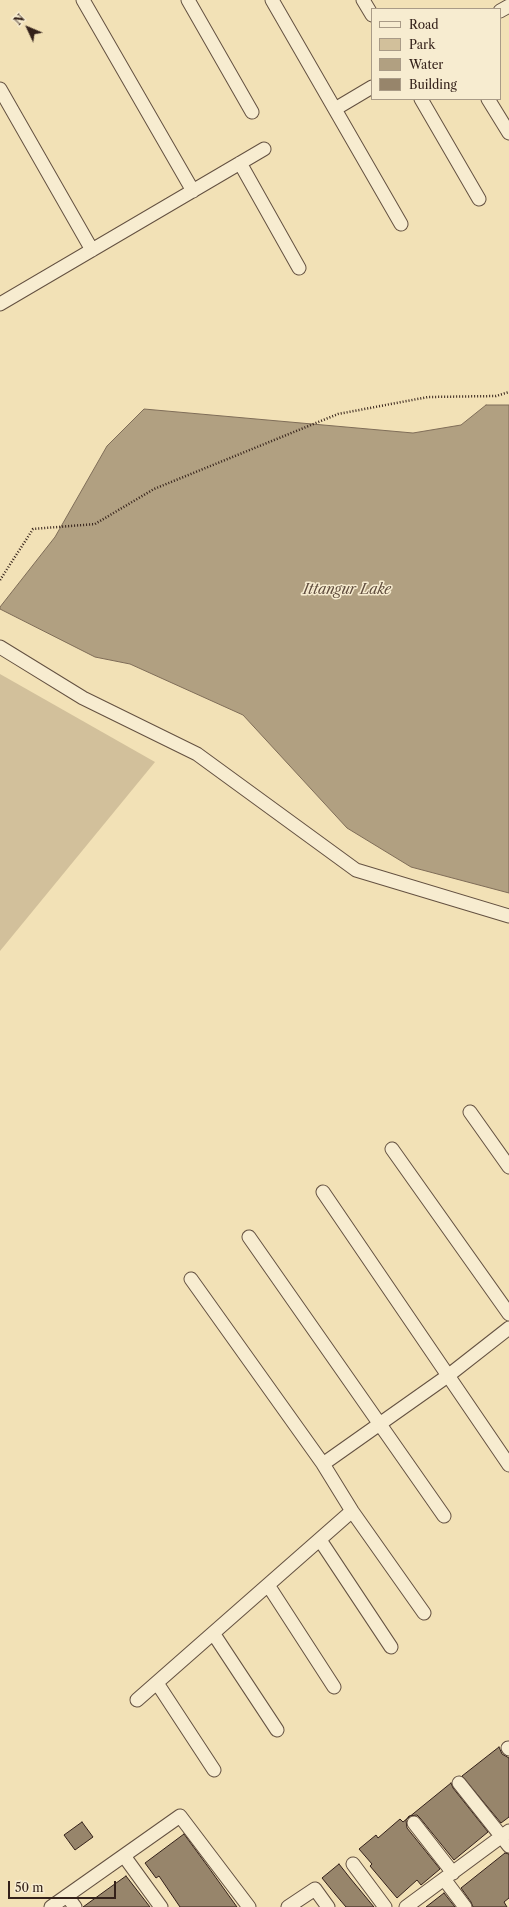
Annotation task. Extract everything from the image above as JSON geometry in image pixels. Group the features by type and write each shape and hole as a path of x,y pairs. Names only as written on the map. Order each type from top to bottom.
{"street":[{"path":"83,0 193,191"},
{"path":"188,0 252,112"},
{"path":"272,0 402,224"},
{"path":"363,0 371,13"},
{"path":"335,109 371,88"},
{"path":"0,89 92,250"},
{"path":"422,100 479,199"},
{"path":"489,100 509,133"},
{"path":"0,304 264,149"},
{"path":"240,163 299,268"},
{"path":"0,647 83,698 196,754 356,870 509,916"},
{"path":"470,1112 509,1167"},
{"path":"392,1149 509,1314"},
{"path":"323,1192 509,1465"},
{"path":"249,1237 444,1516"},
{"path":"191,1279 323,1464 352,1511 424,1613"},
{"path":"323,1464 449,1375 509,1328"},
{"path":"136,1700 352,1511"},
{"path":"320,1540 391,1647"},
{"path":"268,1585 334,1687"},
{"path":"213,1633 277,1730"},
{"path":"156,1683 214,1770"},
{"path":"406,1907 448,1876 507,1838 459,1783"},
{"path":"52,1907 180,1816 249,1907"},
{"path":"414,1823 448,1876 465,1907"},
{"path":"124,1856 161,1907"},
{"path":"353,1864 385,1907"},
{"path":"288,1907 315,1889 328,1907"},
{"path":"67,1896 75,1907"}],"path":[{"path":"0,580 33,529 95,524 154,489 237,457 338,414 428,397 496,396 509,392"}],"green space":[{"path":"0,674 155,762 0,951"}],"water":[{"name":"Ittangur Lake","path":"486,405 509,405 509,893 411,867 347,828 243,715 130,664 95,657 0,609 0,607 55,537 107,446 144,409 413,433 461,425"}],"building":[{"path":"499,1747 502,1754 509,1758 509,1817 501,1823 462,1776"},
{"path":"451,1783 453,1788 488,1832 454,1860 420,1818 417,1815 411,1816"},
{"path":"400,1819 403,1822 407,1819 407,1828 440,1869 421,1885 417,1880 397,1898 370,1866 372,1864 359,1849 376,1835 378,1838"},
{"path":"82,1822 93,1837 75,1850 64,1835"},
{"path":"184,1834 237,1907 180,1907 159,1876 156,1878 145,1863"},
{"path":"505,1853 509,1854 509,1898 504,1902 507,1907 473,1907 461,1888"},
{"path":"339,1864 374,1907 346,1907 335,1894 322,1878"},
{"path":"126,1876 150,1907 83,1907 105,1891"},
{"path":"444,1893 455,1907 426,1907"}]}
